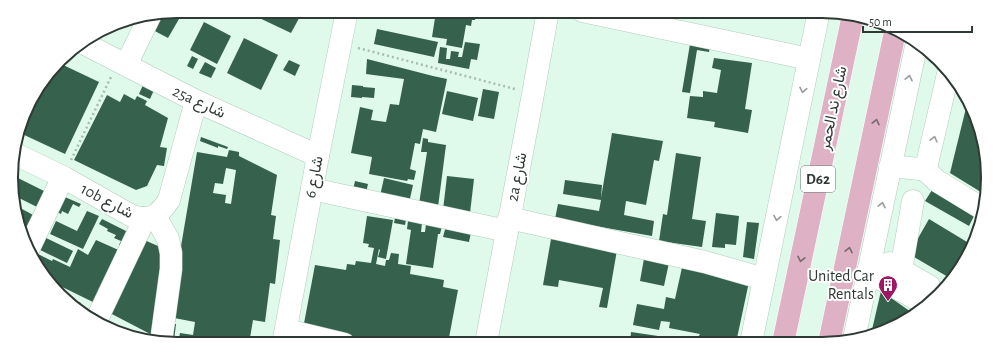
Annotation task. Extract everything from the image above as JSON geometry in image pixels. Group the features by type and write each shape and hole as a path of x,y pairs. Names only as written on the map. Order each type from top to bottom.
{"main road":[{"name":"شارع ند الحمر","path":"784,337 852,21"},
{"path":"830,337 894,35"}],"street":[{"name":"شارع 6","path":"285,337 318,156 346,18"},
{"name":"2a شارع","path":"487,337 547,18"},
{"path":"615,18 809,59"},
{"path":"752,337 818,18"},
{"path":"122,63 147,21"},
{"name":"25a شارع","path":"88,46 196,101 318,156"},
{"path":"855,334 916,49"},
{"path":"924,170 928,163 947,79"},
{"name":"10b شارع","path":"19,156 62,177 132,216 139,218 150,217 163,209 168,200 196,101"},
{"path":"890,167 924,170 936,181 978,206"},
{"path":"32,243 62,177"},
{"path":"312,189 698,261 764,279"},
{"path":"901,270 913,201"},
{"path":"98,316 150,217 168,239 171,253 171,269 162,336"},
{"path":"870,263 901,270 928,296"},
{"path":"870,263 928,296"}],"path":[{"path":"340,44 533,94"},
{"path":"62,177 122,63"}],"building":[{"path":"259,18 299,18 291,33"},
{"path":"435,18 475,18 475,20 472,20 471,26 466,25 462,48 446,45 447,39 432,37"},
{"path":"156,19 179,19 168,38 151,29"},
{"path":"204,22 231,36 217,64 190,50"},
{"path":"377,29 438,42 434,57 374,44"},
{"path":"244,38 278,55 261,90 227,73"},
{"path":"691,38 711,41 709,52 697,50 690,93 682,92"},
{"path":"465,42 480,44 477,60 471,59 469,69 438,63 440,47 447,48 446,59 450,59 451,51 459,52 458,57 462,57"},
{"path":"192,56 198,59 193,69 187,66"},
{"path":"714,58 752,63 745,109 752,110 748,133 714,127 715,122 687,118 690,96 703,97 703,91 717,93 721,70 712,68"},
{"path":"367,59 447,79 436,132 423,129 420,144 415,143 410,169 416,171 414,180 408,179 407,181 369,174 372,157 351,153 360,107 373,110 371,120 386,122 390,104 399,105 404,79 366,74"},
{"path":"289,60 300,65 295,76 283,70"},
{"path":"205,62 216,68 211,78 199,73"},
{"path":"64,66 99,82 65,154 23,135 30,116 39,98 51,80"},
{"path":"143,85 154,90 150,99 139,94"},
{"path":"352,85 375,88 374,98 351,97"},
{"path":"483,89 499,92 494,119 478,116"},
{"path":"447,91 478,98 473,121 442,114"},
{"path":"124,94 135,100 137,96 147,101 145,105 168,118 160,147 167,148 164,166 157,165 147,186 136,190 74,160 107,95 120,102"},
{"path":"966,109 976,136 980,157 981,192 950,173"},
{"path":"612,133 663,141 659,161 654,160 646,205 626,201 624,215 654,221 652,236 555,219 558,204 599,211 601,200 563,194 565,180 602,185 601,198"},
{"path":"201,137 228,147 227,149 218,146 218,148 200,141"},
{"path":"423,138 428,139 428,142 446,145 438,207 419,204 427,152 421,152"},
{"path":"229,150 239,152 239,156 277,175 271,215 276,216 273,239 280,240 275,284 270,283 265,322 253,320 250,337 179,337 180,333 193,335 195,322 169,317 197,152 227,157","holes":["226,168 236,170 231,204 225,203 226,195 213,193 215,183 223,184"]},
{"path":"676,153 701,157 692,219 706,221 702,247 659,241 663,214 667,215"},
{"path":"447,176 474,179 470,213 443,210"},
{"path":"18,178 48,193 41,209 19,198"},
{"path":"384,178 413,185 409,203 380,196"},
{"path":"355,181 368,184 366,193 353,190"},
{"path":"932,190 975,214 969,226 925,201"},
{"path":"58,194 81,204 79,207 73,204 68,214 62,211 61,214 51,209"},
{"path":"22,209 37,217 28,234 23,219"},
{"path":"87,211 99,216 83,249 50,234 56,221 77,231"},
{"path":"396,213 407,214 405,225 394,223"},
{"path":"716,213 739,216 736,245 725,244 725,248 712,247"},
{"path":"367,216 393,220 386,259 378,257 379,249 376,264 385,266 386,260 389,260 391,253 399,254 398,264 411,266 410,274 444,280 443,287 458,290 449,337 319,337 302,334 315,265 346,270 347,264 355,265 356,261 371,263 374,248 368,247 369,244 363,243"},
{"path":"102,219 132,234 125,248 119,245 121,241 114,238 116,235 107,231 108,229 99,224"},
{"path":"929,219 968,242 960,257 947,276 909,254"},
{"path":"408,221 422,223 421,232 425,232 426,224 442,226 440,234 438,234 433,268 406,264 411,230 407,229"},
{"path":"747,222 759,223 754,259 743,257"},
{"path":"446,226 471,232 469,242 443,237"},
{"path":"42,236 73,251 67,263 36,248"},
{"path":"142,239 167,250 154,335 108,312"},
{"path":"551,239 617,250 607,308 599,307 603,288 559,280 558,287 543,285"},
{"path":"96,240 123,252 97,304 62,287 51,275 37,254 52,261 53,259 70,267 78,249 88,255"},
{"path":"645,253 670,258 664,286 640,281"},
{"path":"683,263 750,277 737,337 698,337 700,334 669,328 670,322 661,321 659,330 633,325 637,304 664,309 666,297 675,299"},
{"name":"United Car Rentals","path":"881,291 909,311 892,321 872,329"},
{"path":"168,323 176,324 174,337 166,337"},
{"path":"631,332 658,336 658,337 631,337"}],"place":[{"name":"United Car Rentals","path":"888,302"}]}
